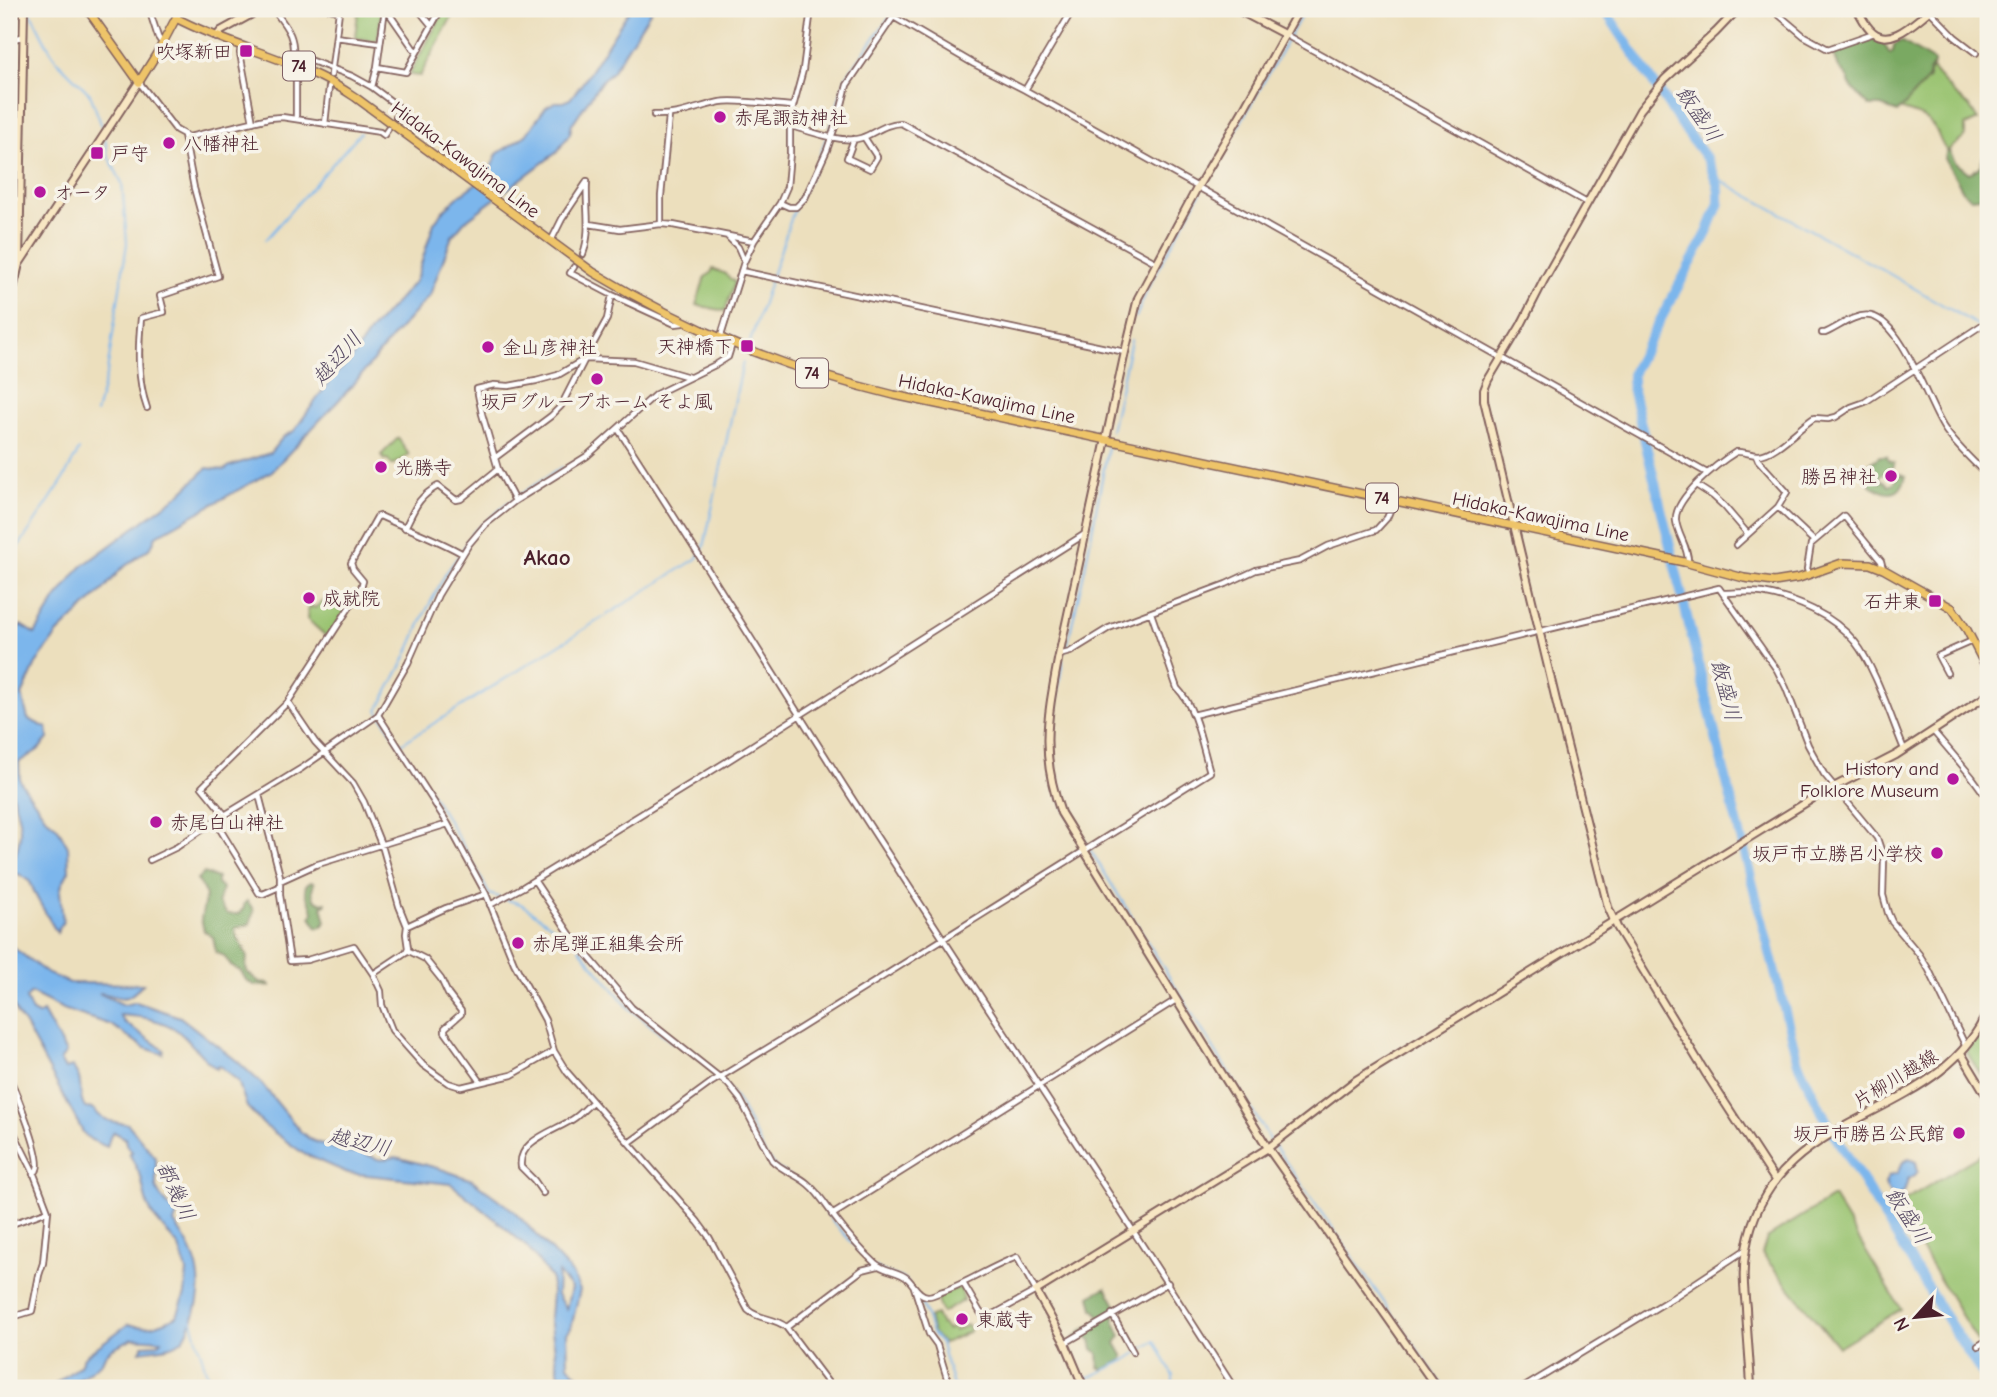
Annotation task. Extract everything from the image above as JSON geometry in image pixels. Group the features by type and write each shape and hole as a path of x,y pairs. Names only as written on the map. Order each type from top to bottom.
{"main road":[{"path":"87,9 139,82 176,18"},
{"name":"Hidaka-Kawajima Line","path":"176,18 216,37 293,63 334,82 593,272 684,323 776,361 854,385 1686,562 1763,582 1787,581 1831,566 1855,562 1870,564 1952,608 1961,619 1988,671"}],"street":[{"path":"9,306 19,264 24,9"},
{"path":"149,9 162,44"},
{"path":"176,18 179,9"},
{"path":"216,37 227,27 261,9"},
{"path":"273,9 291,32 296,118"},
{"path":"330,9 339,11 331,75"},
{"path":"372,87 385,9"},
{"path":"385,9 417,52"},
{"path":"418,9 432,26"},
{"path":"377,67 405,72 441,9"},
{"path":"720,339 744,262 787,187 792,106 803,70 811,9"},
{"path":"1025,90 1073,9"},
{"path":"1236,9 1588,204"},
{"path":"1299,9 1139,298 1105,439 1059,655 1046,740 1049,769 1061,813 1268,1148 1437,1388"},
{"path":"1737,9 1665,79 1630,127 1501,357 1486,386 1484,400 1603,892 1614,921 1705,1072 1775,1180"},
{"path":"1772,9 1804,36 1828,49 1874,33 1893,36 1931,10 1955,37 1976,53"},
{"path":"1857,9 1874,33"},
{"path":"884,10 974,64 1025,90 1707,474"},
{"path":"779,203 789,207 800,205 815,178 832,136 847,85 894,16"},
{"path":"9,40 22,37"},
{"path":"336,37 379,43"},
{"path":"241,46 253,122"},
{"path":"293,63 331,68 372,87 400,108 396,117"},
{"path":"9,279 139,82 176,130 192,137 282,117 380,132 384,135 388,129"},
{"path":"325,124 329,87"},
{"path":"654,115 669,116 722,102 792,106"},
{"path":"661,224 660,196 669,116"},
{"path":"790,126 854,139 864,137 890,123 901,123 1157,263"},
{"path":"9,132 21,133"},
{"path":"9,151 21,133"},
{"path":"147,408 139,361 141,318 164,312 160,296 218,276 194,188 184,135"},
{"path":"854,139 847,158 870,169 877,157 864,137"},
{"path":"547,239 587,181 589,224 583,254"},
{"path":"9,201 20,199"},
{"path":"589,224 620,229 674,225 754,241"},
{"path":"726,236 738,247 744,262"},
{"path":"574,267 570,273 612,295 675,324 684,323"},
{"path":"741,271 1125,352"},
{"path":"496,457 561,406 607,319 612,295"},
{"path":"1822,332 1854,319 1872,316 1885,323 1916,369 1946,431 1988,476"},
{"path":"1756,456 1773,449 1811,419 1836,417 1851,407 1872,399 1988,321"},
{"path":"150,860 177,848 215,821 302,768 378,715 408,663 438,595 461,553 485,525 515,501 587,456 656,394 728,357 732,344"},
{"path":"515,501 498,470 477,389 494,384 509,386 537,381 558,374 585,359 634,361 689,377"},
{"path":"618,429 943,939 1234,1388"},
{"path":"1686,562 1689,555 1676,523 1679,507 1707,474 1735,452 1742,451 1756,456 1787,492 1778,507 1736,545"},
{"path":"405,528 420,500 429,491 438,486 456,500 461,499 498,470"},
{"path":"1696,485 1713,496 1748,534"},
{"path":"1059,655 1070,652 1109,628 1256,570 1300,561 1328,546 1377,530 1387,518 1394,500"},
{"path":"1778,507 1814,541"},
{"path":"1809,575 1810,548 1814,541 1843,516 1881,561 1883,569"},
{"path":"225,815 202,787 288,702 360,591 363,580 351,563 377,517 435,539 461,553"},
{"path":"490,905 1085,534"},
{"path":"1193,715 1718,587 1777,670 1808,745 1824,774 1879,842 1884,859 1884,895 1888,913 1929,970 1963,1050 1988,1098"},
{"path":"1724,593 1752,592 1769,595 1811,609 1839,625 1856,644 1869,666 1904,749"},
{"path":"630,1142 719,1077 799,1030 1210,772 1193,715 1185,696 1177,688 1151,613"},
{"path":"1947,673 1938,656 1973,641"},
{"path":"963,1283 980,1312 987,1318 1036,1291 1268,1148 1356,1080 1834,786 1904,749 1988,695"},
{"path":"288,702 324,752 359,792 369,812 407,926 407,950"},
{"path":"378,715 448,824 486,894 514,963 545,1020 554,1051 567,1072 698,1222 709,1237 748,1310 757,1317 778,1321 786,1327 832,1388"},
{"path":"1933,731 1988,799"},
{"path":"259,795 276,857 290,961 307,960 354,946 381,991 382,1006 392,1030 435,1075 456,1087 512,1075 554,1051"},
{"path":"215,821 259,892 263,894 315,865 448,824"},
{"path":"534,880 572,937 632,1008 719,1077 740,1099 772,1160 777,1166 808,1184 848,1235 878,1266"},
{"path":"407,926 486,894"},
{"path":"373,974 407,950"},
{"path":"407,950 425,959 461,1011 460,1016 445,1028 445,1032 481,1082"},
{"path":"832,1215 1177,999"},
{"name":"片柳川越線","path":"1751,1388 1744,1287 1745,1250 1760,1205 1775,1180 1787,1166 1824,1138 1940,1072 1963,1050 1978,1030 1988,1010"},
{"path":"9,1077 33,1140 38,1164 33,1174"},
{"path":"543,1193 521,1167 522,1156 533,1142 575,1118 592,1102"},
{"path":"9,1123 48,1211 43,1262 32,1311 9,1318"},
{"path":"9,1225 48,1211"},
{"path":"1523,1388 1674,1297 1745,1250"},
{"path":"786,1327 862,1270 878,1266 899,1272 910,1280 921,1294 928,1296 963,1283 1017,1256 1065,1343 1084,1388"},
{"path":"1065,1343 1168,1283"},
{"path":"914,1286 950,1388"},
{"path":"1112,1314 1133,1352"},
{"path":"1978,1346 1988,1340"}],"green space":[{"path":"363,9 382,9 378,38 375,41 355,36 358,13"},
{"path":"445,9 456,9 420,76 409,75"},
{"path":"1871,39 1882,41 1890,54 1894,45 1901,41 1934,61 1929,78 1898,112 1881,106 1870,106 1863,100 1839,68 1833,52"},
{"path":"1932,69 1954,94 1969,106 1978,120 1965,126 1965,137 1947,151 1933,125 1919,116 1896,108"},
{"path":"1949,151 1955,162 1969,173 1978,168 1984,155 1988,154 1988,196 1971,198 1965,194 1945,159"},
{"path":"713,269 726,274 735,282 725,311 696,305 705,277"},
{"path":"398,438 409,455 392,465 381,455"},
{"path":"1880,456 1887,456 1894,466 1880,476 1880,482 1883,480 1889,485 1894,483 1900,474 1906,476 1900,488 1892,493 1870,485 1866,466"},
{"path":"329,595 347,609 328,638 307,619 308,610 323,603"},
{"path":"204,873 217,878 217,884 222,888 218,902 227,914 238,914 247,901 254,910 250,924 236,928 235,931 247,956 248,973 259,982 268,983 270,986 254,985 246,980 241,971 232,967 224,956 216,952 213,937 204,931 201,919 206,895 197,879"},
{"path":"314,883 314,899 326,902 322,906 326,922 320,928 316,927 311,916 313,913 306,892 306,885"},
{"path":"1988,1018 1988,1086 1966,1051"},
{"path":"1988,1150 1988,1359 1895,1206"},
{"path":"1833,1197 1901,1309 1838,1347 1762,1254 1767,1238"},
{"path":"960,1287 964,1300 942,1313 935,1296"},
{"path":"1106,1287 1118,1309 1114,1311 1114,1320 1121,1336 1116,1343 1124,1357 1104,1370 1099,1367 1098,1353 1093,1349 1091,1340 1087,1337 1077,1341 1074,1339 1082,1330 1101,1322 1093,1309 1090,1296"},
{"path":"936,1314 941,1325 947,1330 952,1328 954,1331 967,1325 970,1331 943,1344 933,1333 929,1318"}],"water":[{"path":"630,9 652,9 612,72 603,79 572,124 570,133 557,152 464,222 452,236 430,295 353,385 272,471 156,536 151,547 120,570 58,633 36,664 22,695 28,719 47,728 48,739 38,750 19,762 20,781 46,818 57,827 68,847 69,871 60,892 63,921 57,933 30,882 19,874 11,875 20,829 9,787 9,637 21,625 35,634 56,599 81,567 181,493 207,468 224,470 270,453 283,437 294,431 333,376 349,362 371,330 416,280 434,223 442,212 461,194 488,175 497,154 526,135 546,107 570,99"},
{"path":"9,944 48,974 70,983 143,984 131,995 123,998 99,993 124,1005 136,1002 180,1017 261,1083 301,1132 311,1140 341,1151 358,1151 380,1160 396,1157 472,1180 514,1211 571,1272 580,1290 571,1328 567,1333 568,1365 580,1377 580,1388 561,1388 550,1319 551,1278 527,1247 451,1184 348,1173 304,1154 264,1125 247,1107 238,1081 221,1067 217,1066 217,1069 211,1065 175,1029 148,1019 120,1015 124,1022 164,1050 163,1054 145,1048 111,1025 63,1009 31,993 26,999 32,1012 38,1015 43,1012 66,1053 60,1060 65,1069 73,1067 78,1075 85,1108 94,1109 109,1121 128,1124 156,1158 156,1188 177,1215 174,1223 189,1246 198,1269 199,1281 197,1307 185,1336 178,1343 140,1351 143,1345 159,1344 162,1340 133,1338 111,1349 102,1362 67,1388 50,1388 80,1365 84,1357 128,1324 153,1326 177,1316 185,1294 187,1271 179,1247 153,1216 146,1201 141,1177 125,1138 114,1132 107,1147 84,1134 9,995","holes":["558,1273 571,1288 566,1309 557,1295"]},
{"path":"1909,1159 1916,1162 1918,1171 1908,1179 1902,1194 1893,1195 1885,1183 1889,1175 1897,1173 1903,1162"}],"waterway":[{"path":"29,9 57,61 90,94 104,132"},
{"path":"1204,187 1305,9"},
{"name":"飯盛川","path":"1604,9 1707,159 1719,191 1719,203 1707,233 1635,367 1632,387 1723,767 1798,1063 1829,1126 1938,1305 1988,1380"},
{"path":"830,130 846,77 889,18"},
{"path":"265,240 360,133"},
{"path":"96,413 107,372 127,243 122,183 107,154 105,138"},
{"path":"796,204 817,163 826,138"},
{"path":"1715,177 1977,325"},
{"path":"1136,317 1149,285 1201,192"},
{"path":"749,345 794,210"},
{"path":"1981,328 1988,335"},
{"path":"1111,431 1131,340"},
{"path":"401,744 696,559 704,547 743,362"},
{"path":"1066,650 1108,447"},
{"path":"9,561 61,483 79,450"},
{"path":"516,497 562,467"},
{"path":"462,551 472,533 512,500"},
{"path":"459,555 446,573 425,613 378,710 450,823 489,894 498,897"},
{"path":"1063,660 1052,745 1055,779 1062,801 1271,1141"},
{"path":"504,899 521,904 571,939"},
{"path":"579,948 630,1009 673,1043"},
{"path":"724,1083 739,1103 766,1157 776,1168 804,1185 857,1248"},
{"path":"1274,1145 1444,1388"},
{"path":"876,1267 908,1284"},
{"path":"922,1304 932,1333 941,1344 953,1386 964,1388"},
{"path":"191,1318 211,1388"},
{"path":"1067,1388 1126,1360 1155,1341 1173,1376 1175,1388"}],"place":[{"name":"吹塚新田","path":"246,51"},
{"name":"赤尾諏訪神社","path":"720,117"},
{"name":"八幡神社","path":"169,143"},
{"name":"戸守","path":"97,153"},
{"name":"オータ","path":"40,192"},
{"name":"天神橋下","path":"747,346"},
{"name":"金山彦神社","path":"488,347"},
{"name":"坂戸グループホーム そよ風","path":"597,379"},
{"name":"光勝寺","path":"381,467"},
{"name":"勝呂神社","path":"1891,476"},
{"name":"成就院","path":"309,598"},
{"name":"石井東","path":"1935,601"},
{"name":"History and Folklore Museum","path":"1953,779"},
{"name":"赤尾白山神社","path":"156,822"},
{"name":"坂戸市立勝呂小学校","path":"1937,853"},
{"name":"赤尾弾正組集会所","path":"518,943"},
{"name":"坂戸市勝呂公民館","path":"1959,1133"},
{"name":"東蔵寺","path":"962,1319"}],"district":[{"name":"Akao","path":"547,557"}],"water label":[{"name":"越辺川","path":"337,358"},
{"name":"越辺川","path":"360,1142"},
{"name":"都幾川","path":"176,1191"}]}
